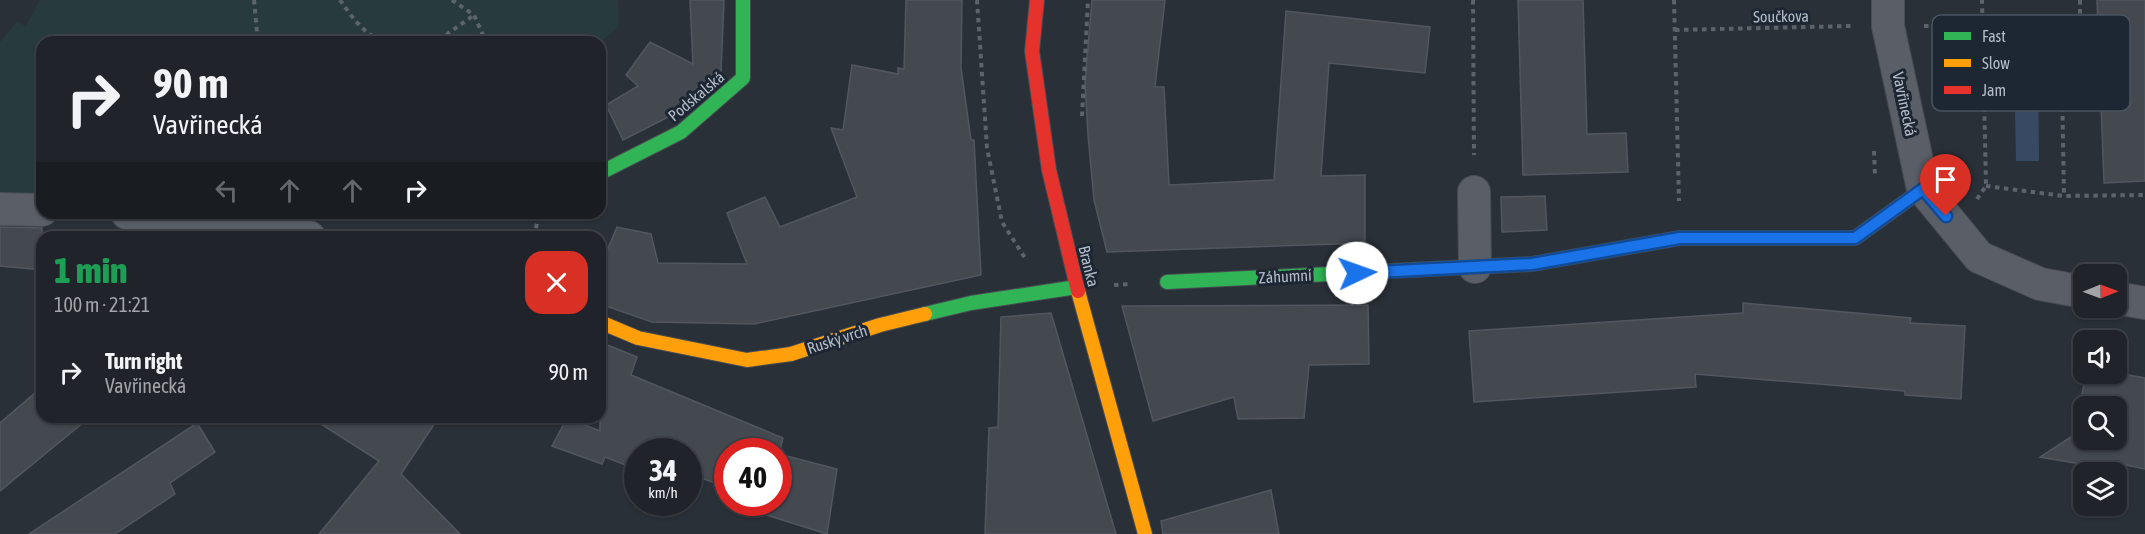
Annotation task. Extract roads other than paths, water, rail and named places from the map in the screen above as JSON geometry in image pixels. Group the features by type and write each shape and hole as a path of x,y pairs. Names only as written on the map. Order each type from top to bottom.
{"street":[{"name":"Podskalská","path":"606,170 681,132 743,78 742,0"},
{"name":"Branka","path":"1037,0 1032,51 1049,170 1077,287 1145,534"},
{"name":"Vavřinecká","path":"1888,13 1923,189 1979,257 2040,284 2073,290"},
{"name":"Záhumní","path":"1167,282 1532,264 1680,238 1855,238 1923,189"},
{"path":"1474,192 1475,267"},
{"path":"0,209 36,210"},
{"path":"239,219 286,231"},
{"name":"Ruský vrch","path":"606,325 638,338 747,360 791,354 880,325 971,303 1077,287"},
{"path":"2127,300 2145,303"}],"water":[{"path":"2015,111 2039,111 2039,161 2016,161"}]}
